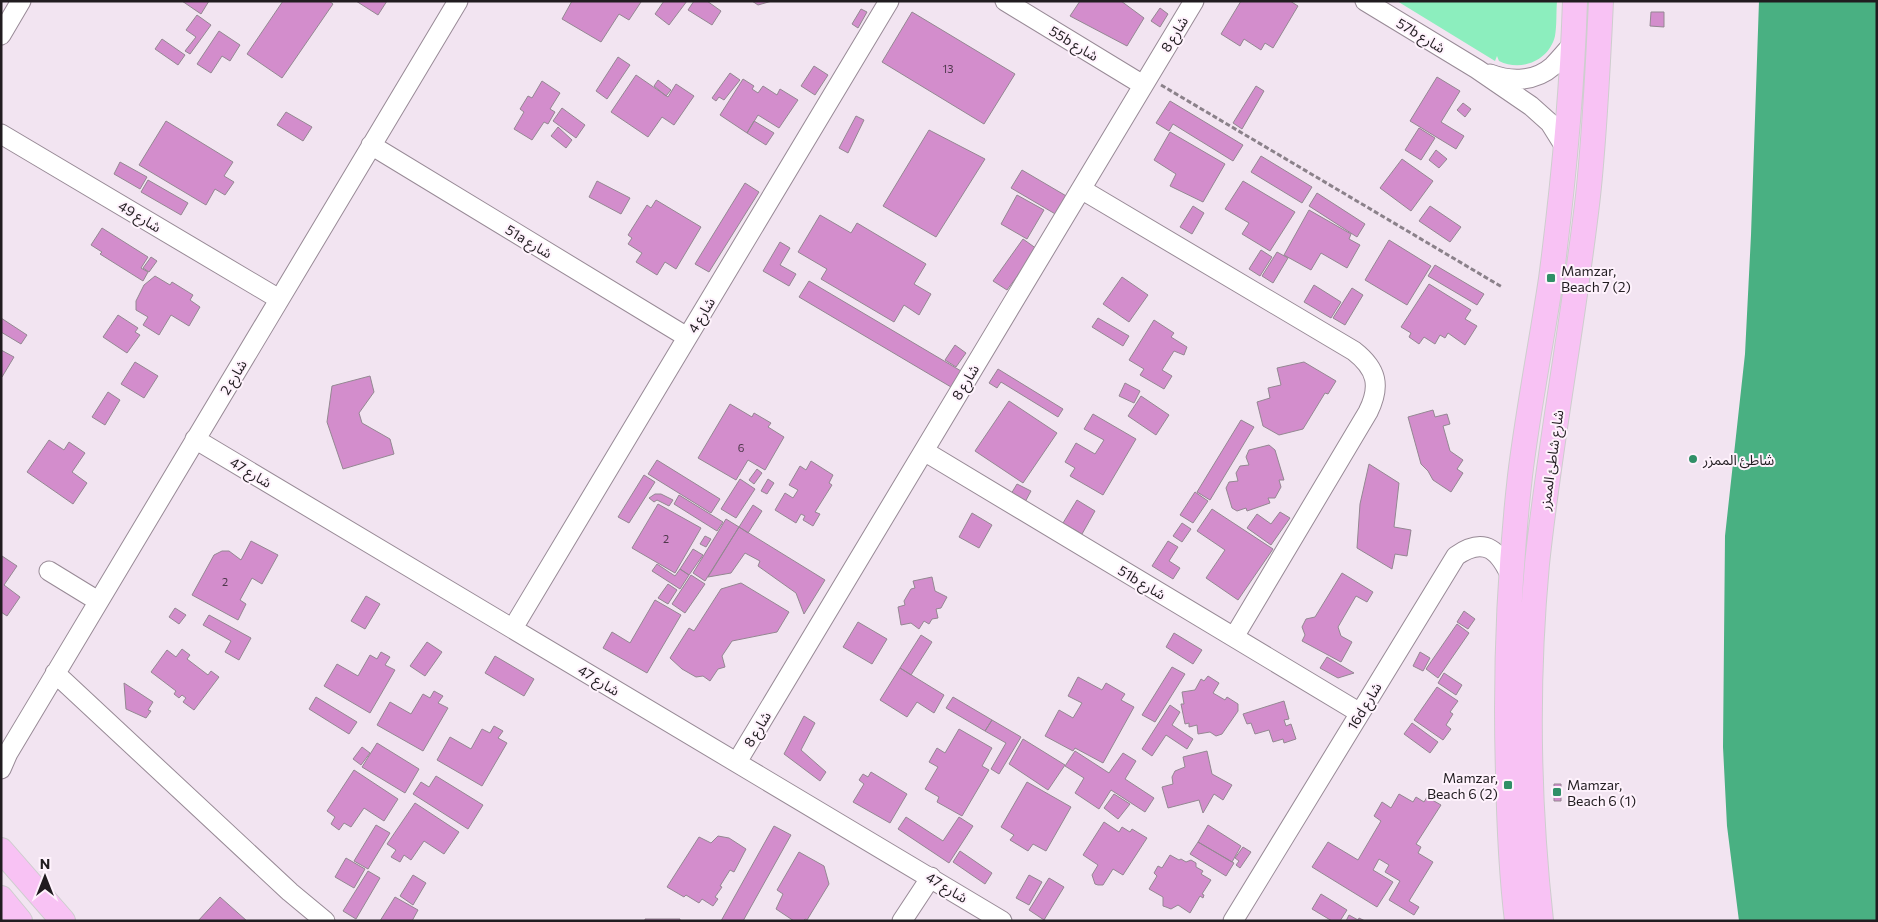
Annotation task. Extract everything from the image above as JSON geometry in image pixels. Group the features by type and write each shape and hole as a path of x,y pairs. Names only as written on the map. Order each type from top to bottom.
{"main road":[{"name":"شارع شاطئ الممزر","path":"1517,920 1510,840 1506,731 1507,656 1520,478 1551,278 1565,147 1574,43 1575,1"},
{"name":"شارع شاطئ الممزر","path":"1541,921 1534,844 1530,729 1537,565 1547,481 1588,196 1596,99 1601,1"},
{"path":"1,850 63,921"},
{"path":"1,898 20,921"}],"street":[{"path":"1,35 21,1"},
{"name":"شارع 2","path":"3,760 458,1"},
{"name":"شارع 4","path":"513,628 888,1"},
{"name":"55b شارع","path":"1005,1 1146,81"},
{"name":"شارع 8","path":"737,762 1194,1"},
{"name":"57b شارع","path":"1365,1 1477,69 1543,114 1565,147"},
{"name":"57b شارع","path":"1477,69 1507,80 1523,80 1535,77 1553,66 1574,43"},
{"name":"شارع 49","path":"1,134 279,299"},
{"name":"51a شارع","path":"371,145 688,337"},
{"path":"1081,189 1354,351 1365,360 1373,372 1376,385 1374,400 1368,412 1234,637"},
{"name":"شارع 47","path":"196,439 1002,921"},
{"name":"51b شارع","path":"924,451 1360,712"},
{"name":"16d شارع","path":"1233,921 1456,556 1466,549 1476,547 1487,548 1497,553 1504,561 1512,579"},
{"path":"50,571 98,601"},
{"path":"56,673 290,892 325,921"},
{"path":"902,921 931,877"}],"path":[{"path":"1146,81 1502,287"}],"shaded area":[{"path":"1397,1 1557,1 1555,36 1552,45 1540,58 1525,65 1507,64 1499,61 1497,56 1495,61"},
{"path":"1759,1 1877,1 1877,921 1739,921 1727,826 1723,747 1725,536 1745,354"}],"building":[{"path":"182,1 209,1 201,14"},
{"path":"283,1 329,1 333,4 282,78 247,54"},
{"path":"356,1 387,1 378,15"},
{"path":"572,1 641,2 629,20 619,14 601,42 562,19"},
{"path":"664,1 687,1 669,25 655,14"},
{"path":"694,1 707,1 721,11 712,25 688,10"},
{"path":"752,1 772,1 758,5"},
{"path":"1080,1 1121,1 1144,18 1127,46 1070,16"},
{"path":"1241,1 1290,1 1298,6 1273,48 1265,43 1261,50 1244,39 1240,46 1221,34"},
{"path":"1160,8 1168,14 1160,27 1151,21"},
{"path":"861,9 867,12 858,28 852,24"},
{"path":"912,12 1015,74 984,124 882,62"},
{"path":"1651,12 1664,12 1664,27 1650,26"},
{"path":"197,15 211,25 190,54 185,51 196,37 186,30"},
{"path":"219,31 240,45 230,61 222,56 211,73 197,64"},
{"path":"162,39 185,55 178,65 155,49"},
{"path":"618,57 630,65 607,99 596,91"},
{"path":"814,66 828,75 815,95 801,86"},
{"path":"730,73 740,80 724,100 719,97 716,101 712,98"},
{"path":"636,75 668,97 676,84 694,96 674,125 662,117 648,137 611,112"},
{"path":"1437,77 1460,91 1441,122 1464,136 1456,149 1410,121"},
{"path":"743,79 754,86 752,89 758,93 763,86 777,95 780,89 798,100 779,128 758,115 747,133 720,115"},
{"path":"658,80 671,90 666,96 654,86"},
{"path":"542,81 560,93 550,109 555,112 548,124 544,122 532,140 514,129 524,112 520,109 528,96 532,98"},
{"path":"1256,86 1264,91 1242,129 1233,123"},
{"path":"1170,101 1243,145 1233,161 1173,124 1169,131 1156,123"},
{"path":"1463,103 1471,109 1465,117 1457,110"},
{"path":"562,108 585,125 576,138 553,121"},
{"path":"286,112 312,127 303,141 277,125"},
{"path":"856,116 864,120 848,153 839,148"},
{"path":"166,121 233,162 224,176 234,182 225,195 215,189 206,205 139,165"},
{"path":"754,121 774,133 766,145 747,133"},
{"path":"558,127 572,140 566,148 551,136"},
{"path":"1419,128 1435,138 1421,160 1405,150"},
{"path":"929,130 985,159 936,237 883,206"},
{"path":"1170,132 1225,164 1203,202 1170,186 1176,174 1154,160"},
{"path":"1436,150 1447,159 1439,168 1429,160"},
{"path":"1261,156 1312,187 1302,203 1251,172"},
{"path":"1402,159 1433,181 1411,211 1380,188"},
{"path":"120,162 147,177 140,189 114,174"},
{"path":"1022,170 1068,197 1057,215 1011,188"},
{"path":"148,180 188,203 181,215 141,192"},
{"path":"597,181 630,198 621,214 589,197"},
{"path":"1243,181 1295,212 1270,251 1242,234 1249,223 1225,209"},
{"path":"745,183 759,192 709,272 695,264"},
{"path":"1317,193 1365,224 1357,237 1309,206"},
{"path":"1017,195 1044,210 1027,239 1001,224"},
{"path":"656,200 701,227 676,269 665,262 657,275 636,262 642,253 628,244 632,238 628,235 647,205 651,208"},
{"path":"1193,206 1204,213 1192,234 1180,227"},
{"path":"1430,206 1461,227 1450,242 1419,221"},
{"path":"1309,210 1351,234 1349,239 1360,245 1347,268 1321,253 1311,270 1284,255"},
{"path":"820,215 851,233 857,223 926,264 914,284 931,294 919,315 904,305 894,322 821,279 827,269 798,252"},
{"path":"102,228 148,257 141,268 148,272 143,281 100,254 102,252 91,245"},
{"path":"1023,239 1037,249 1007,290 993,281"},
{"path":"1389,240 1431,266 1407,305 1365,280"},
{"path":"780,242 790,248 780,265 796,274 789,286 763,271"},
{"path":"1261,250 1272,257 1260,276 1249,269"},
{"path":"1277,252 1288,258 1273,283 1262,276"},
{"path":"151,257 157,261 149,272 143,268"},
{"path":"1435,265 1484,294 1477,305 1428,276"},
{"path":"155,276 170,285 172,282 193,295 190,300 200,307 189,326 171,315 159,335 143,325 148,317 136,310 136,301 144,285"},
{"path":"1122,277 1148,295 1129,322 1103,304"},
{"path":"809,281 961,371 951,387 799,297"},
{"path":"1429,284 1471,310 1465,319 1477,326 1465,345 1448,333 1445,338 1440,335 1435,344 1424,337 1419,344 1409,337 1411,333 1401,327"},
{"path":"1314,285 1341,302 1331,318 1304,302"},
{"path":"1352,288 1363,295 1345,325 1333,318"},
{"path":"118,315 138,328 135,332 140,335 127,353 103,337"},
{"path":"1,318 27,335 21,344 1,332"},
{"path":"1098,318 1129,336 1123,346 1092,327"},
{"path":"1154,320 1174,333 1171,337 1187,347 1184,355 1174,351 1162,370 1172,376 1164,389 1140,375 1144,369 1129,360"},
{"path":"955,345 966,353 956,367 945,360"},
{"path":"1,350 14,357 2,377 1,377"},
{"path":"135,362 158,376 144,398 121,384"},
{"path":"1304,362 1336,381 1328,394 1325,393 1303,429 1279,435 1263,426 1257,402 1270,398 1268,388 1281,385 1277,368"},
{"path":"998,369 1063,409 1058,417 1001,382 997,388 989,383"},
{"path":"370,376 374,392 359,413 362,423 390,439 394,454 343,469 327,422 332,386"},
{"path":"1125,383 1140,391 1134,403 1119,396"},
{"path":"108,392 120,400 105,425 92,417"},
{"path":"1141,396 1169,415 1156,435 1128,416"},
{"path":"1009,401 1057,433 1023,483 975,451"},
{"path":"730,404 752,417 754,413 771,423 768,427 784,437 765,470 748,460 736,480 698,458"},
{"path":"1433,410 1435,417 1447,414 1450,424 1443,426 1450,451 1463,460 1457,469 1463,473 1451,492 1433,480 1421,464 1408,417"},
{"path":"1093,414 1136,439 1103,495 1070,476 1075,468 1065,462 1076,443 1095,454 1104,440 1084,429"},
{"path":"1241,420 1254,427 1210,500 1197,492"},
{"path":"49,440 64,450 69,442 85,453 72,472 87,483 73,504 27,472"},
{"path":"1269,445 1275,450 1284,480 1279,480 1281,487 1275,498 1268,498 1270,503 1247,511 1246,508 1237,511 1232,508 1226,488 1229,482 1238,481 1236,473 1240,466 1249,465 1246,457 1249,450"},
{"path":"657,460 720,499 711,513 648,474"},
{"path":"811,461 833,475 829,483 832,485 815,512 820,514 813,526 803,520 805,516 801,514 796,523 775,510 785,493 793,498 798,490 789,485 800,466 806,470"},
{"path":"1369,464 1399,483 1394,527 1411,530 1407,556 1395,554 1392,569 1357,548 1360,504"},
{"path":"757,469 762,473 754,484 749,480"},
{"path":"644,475 655,482 629,523 618,517"},
{"path":"740,479 755,489 736,518 721,509"},
{"path":"768,479 774,483 767,494 761,491"},
{"path":"1017,484 1031,491 1025,502 1011,494"},
{"path":"1195,492 1208,501 1193,523 1180,515"},
{"path":"655,494 661,494 673,500 669,506 657,500 654,502 649,498"},
{"path":"679,495 723,522 717,531 674,504"},
{"path":"1077,500 1095,511 1082,534 1063,523"},
{"path":"658,504 701,528 675,573 632,548"},
{"path":"753,505 762,511 748,533 739,527"},
{"path":"1212,509 1273,549 1238,600 1206,578 1225,550 1197,531"},
{"path":"1280,512 1290,518 1271,545 1247,528 1257,514 1271,524"},
{"path":"972,513 992,525 979,548 959,537"},
{"path":"726,519 739,527 705,581 693,573"},
{"path":"1182,523 1191,529 1182,542 1173,536"},
{"path":"739,527 825,580 804,614 796,593 758,566 760,561 745,553 731,573 708,577"},
{"path":"705,536 711,539 706,547 700,544"},
{"path":"251,541 278,555 262,584 252,578 240,600 246,604 238,620 192,595 214,555 222,551 229,551 241,560"},
{"path":"1168,541 1178,547 1169,561 1180,568 1173,579 1152,566"},
{"path":"693,549 703,555 689,575 680,569"},
{"path":"2,556 17,566 4,585 20,597 7,616 1,612"},
{"path":"657,564 675,576 680,569 689,575 680,589 652,571"},
{"path":"1342,573 1373,592 1367,602 1356,596 1338,627 1341,636 1352,642 1341,662 1302,641 1305,635 1302,627 1306,619 1315,617"},
{"path":"691,575 705,584 685,613 672,604"},
{"path":"932,577 935,591 947,597 941,608 936,609 938,618 932,619 929,624 924,621 919,629 911,623 901,625 898,607 905,605 904,601 911,589 915,588 913,581"},
{"path":"741,583 789,612 777,632 732,641 722,656 725,667 718,669 710,681 703,676 696,677 682,669 670,658 689,628 694,631 721,589"},
{"path":"668,584 677,590 668,604 658,598"},
{"path":"366,596 380,604 365,629 351,621"},
{"path":"655,600 681,615 647,673 603,648 612,632 630,643"},
{"path":"175,608 186,615 179,624 169,617"},
{"path":"1464,611 1475,619 1468,629 1457,622"},
{"path":"209,615 251,638 239,660 225,652 231,641 203,625"},
{"path":"858,622 887,639 872,664 843,647"},
{"path":"1457,624 1469,633 1438,678 1426,669"},
{"path":"1174,633 1202,650 1193,664 1166,647"},
{"path":"921,635 932,642 911,675 900,668"},
{"path":"427,642 442,652 425,676 410,666"},
{"path":"182,649 190,655 187,659 208,675 211,671 219,677 194,710 183,702 186,698 182,695 179,698 174,694 176,691 151,672 167,650 176,657"},
{"path":"381,652 390,657 385,665 395,670 370,713 324,686 337,664 358,676 370,655 377,659"},
{"path":"1420,652 1430,658 1423,671 1413,666"},
{"path":"495,656 534,679 524,696 485,673"},
{"path":"1327,657 1354,673 1338,678 1320,668"},
{"path":"1172,667 1185,674 1155,722 1142,715"},
{"path":"900,668 944,695 934,713 917,702 907,717 880,700"},
{"path":"1444,673 1462,685 1456,695 1438,683"},
{"path":"1208,676 1219,683 1213,693 1225,700 1227,697 1238,704 1238,711 1222,734 1216,736 1210,732 1198,734 1197,725 1189,727 1189,723 1185,724 1181,704 1184,704 1182,692 1195,690 1201,679 1204,681"},
{"path":"1078,677 1102,690 1106,683 1125,694 1121,700 1134,707 1103,763 1075,748 1073,751 1045,736 1059,710 1073,718 1082,703 1068,696"},
{"path":"124,683 153,702 148,710 151,711 146,718 126,709"},
{"path":"1437,687 1458,701 1450,712 1453,714 1446,725 1451,729 1443,740 1414,720"},
{"path":"434,691 443,696 438,703 448,708 423,751 377,725 390,702 411,714 423,694 430,698"},
{"path":"316,697 357,722 349,734 309,709"},
{"path":"953,697 992,720 985,731 946,708"},
{"path":"1284,701 1289,719 1284,720 1286,726 1291,724 1296,739 1284,743 1283,739 1273,742 1269,730 1255,734 1251,723 1247,724 1243,714"},
{"path":"1170,705 1180,712 1172,725 1193,739 1187,749 1166,735 1152,756 1142,749"},
{"path":"804,716 815,723 801,750 826,772 820,781 784,754"},
{"path":"992,720 1021,737 999,774 991,769 1006,743 985,731"},
{"path":"1412,723 1438,742 1430,753 1404,734"},
{"path":"494,726 503,731 498,738 507,743 482,786 437,760 450,737 471,749 482,729 490,733"},
{"path":"959,729 992,748 982,766 989,770 962,816 937,802 939,797 925,789 938,767 929,762 937,748 945,753"},
{"path":"1023,739 1065,765 1048,790 1009,764"},
{"path":"377,743 419,769 405,793 362,767"},
{"path":"362,747 370,753 361,765 353,759"},
{"path":"1075,751 1109,773 1123,753 1136,761 1125,779 1154,798 1145,812 1111,790 1099,809 1075,793 1084,778 1065,766"},
{"path":"1207,751 1212,774 1232,785 1223,800 1214,794 1203,813 1199,800 1168,808 1162,787 1173,784 1172,777 1175,771 1185,767 1183,757"},
{"path":"354,770 398,799 384,821 364,808 351,827 344,823 339,830 331,824 335,817 327,811"},
{"path":"871,772 907,794 890,823 853,802 864,784 859,780 863,774 868,777"},
{"path":"436,776 483,805 468,829 413,794 421,782 429,787"},
{"path":"1027,782 1071,807 1046,851 1033,844 1028,851 1010,840 1014,835 1001,827"},
{"path":"1554,784 1561,784 1561,801 1554,801"},
{"path":"1114,794 1130,804 1118,819 1104,808"},
{"path":"1399,794 1413,802 1416,797 1424,802 1427,797 1441,805 1416,844 1421,847 1418,853 1433,862 1409,901 1419,907 1414,915 1389,900 1400,881 1385,872 1389,865 1379,859 1373,870 1393,882 1377,907 1312,867 1328,842 1358,860 1381,821 1374,816 1382,802 1391,808"},
{"path":"415,803 459,832 444,854 424,841 411,860 404,855 400,862 391,857 396,850 387,844"},
{"path":"906,817 943,841 959,817 973,826 949,863 898,829"},
{"path":"1104,822 1119,832 1122,827 1130,832 1132,829 1147,838 1123,875 1113,869 1103,885 1098,885 1095,884 1092,875 1098,865 1083,855"},
{"path":"376,825 390,833 368,869 354,861"},
{"path":"1208,825 1241,846 1232,862 1198,842"},
{"path":"774,826 791,835 743,921 721,921"},
{"path":"718,836 729,838 746,849 734,872 730,870 720,886 722,887 715,897 718,899 713,906 702,899 699,903 686,895 684,897 667,887 699,837 711,843"},
{"path":"1198,842 1234,863 1226,876 1190,854"},
{"path":"1243,847 1251,852 1240,868 1236,865 1239,861 1235,858"},
{"path":"960,851 992,873 985,884 953,862"},
{"path":"799,852 824,866 829,884 807,920 794,921 776,909 783,894 777,890"},
{"path":"1170,855 1179,860 1181,859 1186,862 1191,860 1196,863 1196,867 1203,871 1201,874 1211,880 1202,894 1204,895 1203,898 1200,896 1190,913 1178,905 1171,909 1163,906 1163,897 1149,889 1157,876 1154,873 1158,866 1162,868"},
{"path":"346,858 365,869 354,888 335,877"},
{"path":"368,871 380,878 356,919 343,911"},
{"path":"413,875 426,883 413,905 400,896"},
{"path":"1029,875 1042,882 1029,905 1016,898"},
{"path":"1049,878 1064,887 1044,920 1029,910"},
{"path":"1321,894 1347,910 1340,921 1332,921 1312,909"},
{"path":"220,897 247,921 198,921"},
{"path":"395,897 418,910 412,921 380,921"},
{"path":"1349,915 1358,920 1359,918 1365,921 1346,921"},
{"path":"645,919 680,919 680,921 645,921"}],"place":[{"name":"Mamzar, Beach 7 (2)","path":"1551,278"},
{"name":"شاطئ الممزر","path":"1693,459"},
{"name":"Mamzar, Beach 6 (2)","path":"1508,785"},
{"name":"Mamzar, Beach 6 (1)","path":"1557,792"}]}
